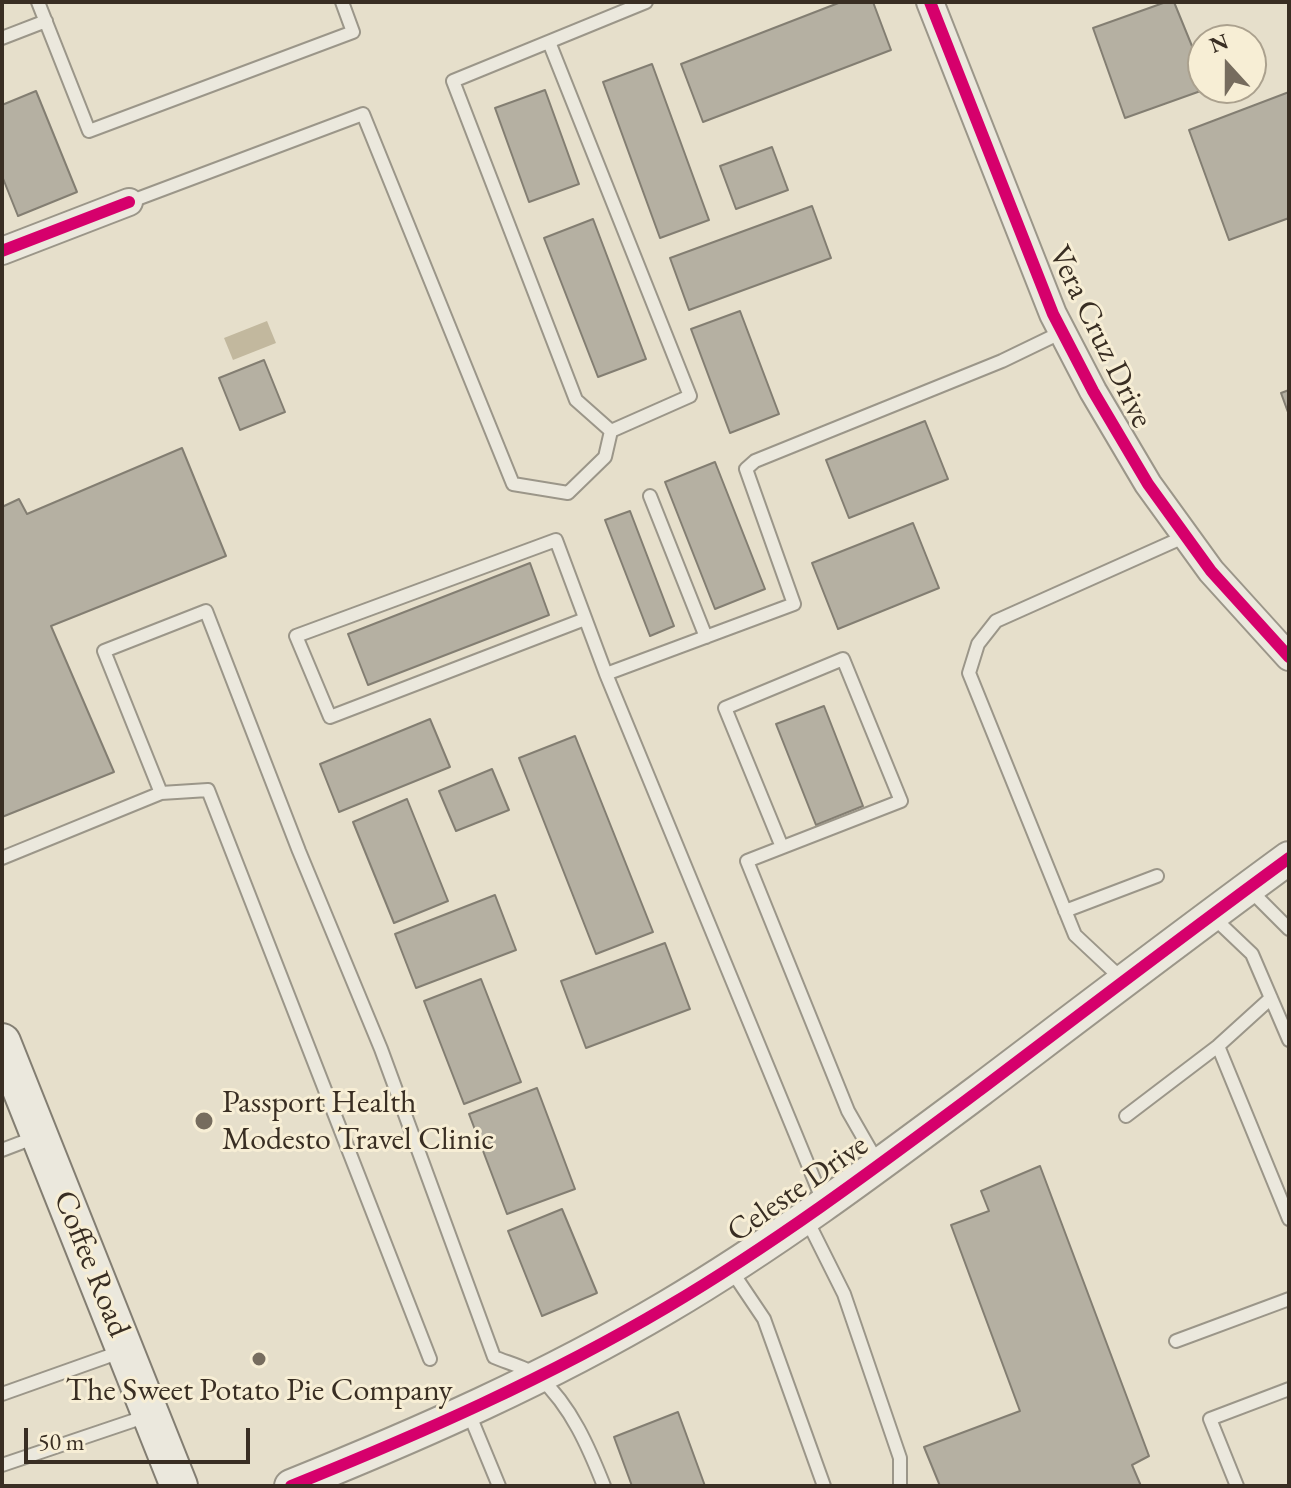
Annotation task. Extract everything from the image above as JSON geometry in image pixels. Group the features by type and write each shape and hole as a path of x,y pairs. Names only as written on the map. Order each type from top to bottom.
{"main road":[{"name":"Coffee Road","path":"2,1042 179,1486"}],"street":[{"name":"Vera Cruz Drive","path":"930,2 1062,332 1093,391 1148,484 1186,536 1221,583 1289,657"},
{"path":"2,251 129,202"},
{"name":"Celeste Drive","path":"291,1486 420,1434 539,1377 667,1307 729,1268 879,1165 1289,858"}],"lane":[{"path":"38,2 89,131 353,32 342,2"},
{"path":"611,431 576,400 453,81 646,2"},
{"path":"2,38 46,21"},
{"path":"549,42 690,396 611,431"},
{"path":"129,202 363,114 513,484 568,493 605,457 611,431"},
{"path":"606,674 794,604 746,469 755,461 1002,361 1062,332"},
{"path":"650,496 706,637"},
{"path":"1125,981 1075,935 969,673 978,644 996,621 1186,536"},
{"path":"585,619 330,717 296,636 556,540 815,1211 900,1458 900,1486"},
{"path":"161,793 104,651 206,611 299,851 381,1049 494,1357 539,1377 570,1415 591,1452 604,1486"},
{"path":"782,847 725,708 843,659 901,801 747,861 848,1111 879,1165"},
{"path":"2,858 161,793 208,790 430,1359"},
{"path":"1065,911 1157,876"},
{"path":"1248,888 1289,929"},
{"path":"1212,916 1252,954 1289,1040"},
{"path":"1126,1116 1218,1046 1271,998"},
{"path":"1218,1046 1289,1219"},
{"path":"2,1150 40,1136"},
{"path":"729,1268 764,1319 824,1486"},
{"path":"1176,1341 1289,1299"},
{"path":"2,1394 125,1350"},
{"path":"1237,1486 1210,1419 1289,1389"},
{"path":"468,1411 499,1486"},
{"path":"2,1465 150,1415"}],"shaded area":[{"path":"267,321 276,343 233,360 224,338"}],"building":[{"path":"841,2 873,2 891,50 703,122 681,64"},
{"path":"1166,2 1174,2 1187,34 1187,96 1125,118 1093,28"},
{"path":"652,64 709,220 660,238 603,82"},
{"path":"545,90 579,184 529,202 495,108"},
{"path":"36,91 77,192 18,216 2,176 2,105"},
{"path":"1289,92 1289,218 1229,240 1189,130 1257,104 1267,104 1267,100"},
{"path":"772,147 788,190 736,209 720,166"},
{"path":"812,206 831,258 689,310 670,258"},
{"path":"593,219 646,359 598,377 544,238"},
{"path":"740,311 779,414 730,433 691,329"},
{"path":"264,360 285,412 240,430 219,378"},
{"path":"1289,390 1289,415 1281,393"},
{"path":"925,421 948,479 849,518 826,460"},
{"path":"182,448 226,556 51,626 114,772 2,817 2,507 19,499 27,514"},
{"path":"715,462 765,589 715,609 665,482"},
{"path":"630,511 674,626 650,636 605,520"},
{"path":"913,523 939,588 838,629 812,563"},
{"path":"530,563 549,615 368,685 348,634"},
{"path":"824,706 863,806 816,825 776,724"},
{"path":"430,719 450,767 339,812 320,764"},
{"path":"575,736 653,932 596,954 519,758"},
{"path":"492,769 509,810 456,831 439,791"},
{"path":"407,799 448,901 394,923 353,822"},
{"path":"495,895 516,950 416,988 395,934"},
{"path":"665,943 690,1009 586,1048 561,981"},
{"path":"481,979 521,1082 464,1104 424,1001"},
{"path":"537,1088 575,1189 507,1214 469,1114"},
{"path":"1040,1166 1149,1456 1132,1465 1141,1486 940,1486 924,1447 1020,1411 951,1225 989,1211 981,1191"},
{"path":"562,1209 597,1293 542,1316 508,1231"},
{"path":"678,1412 705,1486 632,1486 614,1437"}],"cycle path":[{"path":"930,2 1053,314 1093,391 1148,484 1211,571 1289,657"},
{"path":"2,251 129,202"},
{"path":"291,1486 529,1381 622,1333 708,1282 865,1175 1289,858"}],"place":[{"name":"Passport Health Modesto Travel Clinic","path":"204,1121"},
{"name":"The Sweet Potato Pie Company","path":"259,1359"}]}
